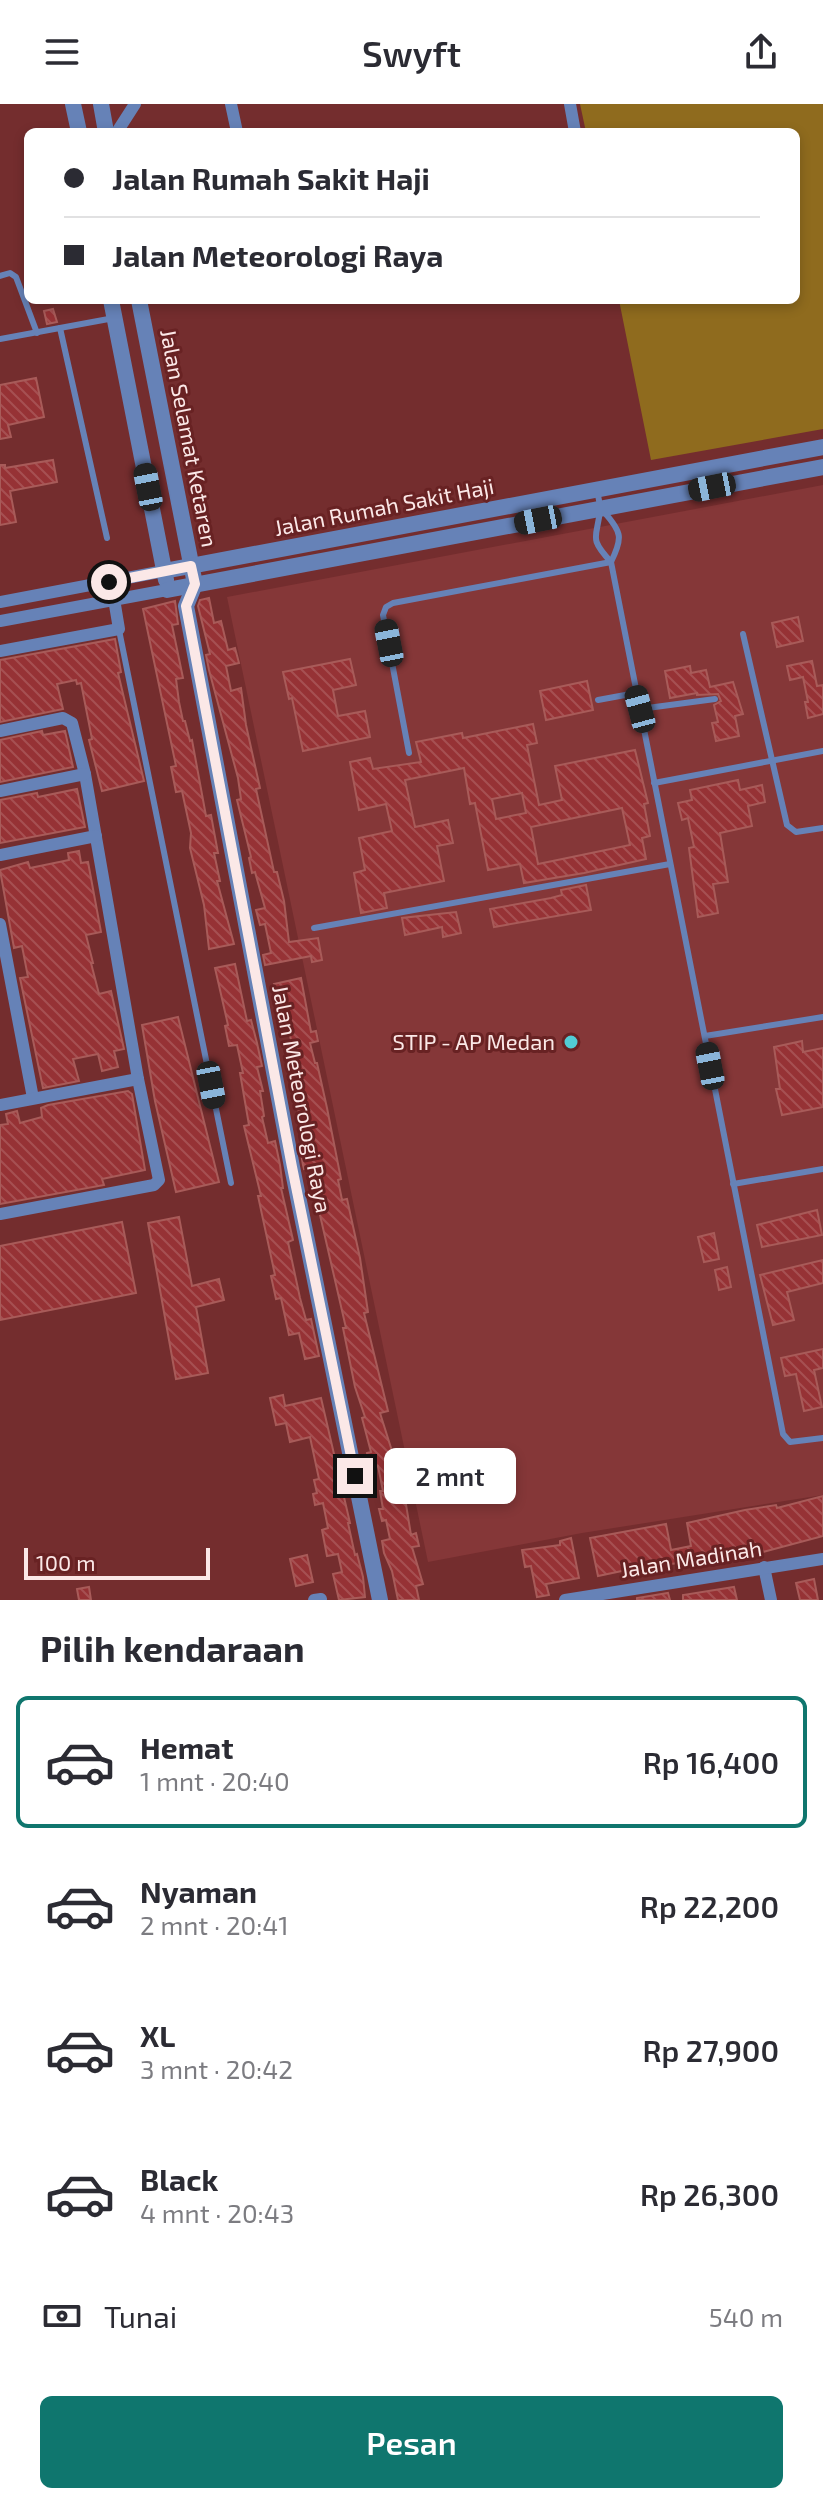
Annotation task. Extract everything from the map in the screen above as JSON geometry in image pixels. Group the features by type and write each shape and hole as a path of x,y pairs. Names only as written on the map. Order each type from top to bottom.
{"street":[{"path":"73,104 78,128"},
{"path":"101,104 105,128"},
{"path":"120,128 135,104"},
{"path":"231,104 236,128"},
{"path":"570,104 574,128"},
{"path":"112,304 167,590 186,606 195,584"},
{"name":"Jalan Selamat Ketaren","path":"140,304 195,584"},
{"name":"Jalan Rumah Sakit Haji","path":"0,602 823,447"},
{"name":"Jalan Rumah Sakit Haji","path":"0,621 823,467"},
{"path":"0,651 119,629 114,599"},
{"name":"Jalan Meteorologi Raya","path":"186,606 292,1167 380,1600"},
{"path":"0,731 63,718 72,723 85,774 138,1079 159,1178 156,1184 0,1214"},
{"path":"0,791 85,774"},
{"path":"0,855 96,836"},
{"path":"0,924 33,1098"},
{"path":"0,1105 138,1079"},
{"name":"Jalan Madinah","path":"565,1600 823,1559"},
{"path":"764,1567 771,1600"}],"lane":[{"path":"0,276 10,273 16,277 24,298"},
{"path":"26,304 37,333"},
{"path":"0,339 115,318"},
{"path":"60,328 107,538"},
{"path":"597,489 600,508 594,532 598,548 611,562 783,1434 790,1442 823,1438"},
{"path":"600,508 617,527 620,544 611,562"},
{"path":"409,753 383,615 386,607 393,603 611,562"},
{"path":"119,629 231,1183"},
{"path":"743,634 789,829 800,832 823,828"},
{"path":"598,700 636,693"},
{"path":"640,709 715,699"},
{"path":"654,783 823,751"},
{"path":"314,928 670,864"},
{"path":"705,1036 823,1017"},
{"path":"733,1184 823,1169"}],"shaded area":[{"path":"580,104 823,104 823,429 651,460 620,304 800,304 800,128 585,128"},
{"name":"STIP - AP Medan","path":"823,485 823,1495 582,1533 428,1562 227,597"}],"building":[{"path":"53,309 57,322 47,324 44,311"},
{"path":"36,378 44,417 8,425 11,437 0,439 0,385"},
{"path":"53,460 57,482 10,491 16,522 0,525 0,465 5,465 5,468"},
{"path":"209,598 214,623 221,621 228,650 235,648 239,663 226,666 231,691 241,688 260,788 256,789 274,872 277,872 284,901 289,942 318,938 322,960 312,962 311,956 265,965 263,955 271,953 265,924 260,925 256,910 265,908 255,872 252,873 237,800 241,799 238,778 209,670 206,655 210,654 198,606 200,600"},
{"path":"175,601 178,624 172,625 183,678 176,679 179,702 192,740 206,816 211,815 218,853 214,853 220,881 217,881 234,944 209,949 204,905 190,848 191,833 182,791 176,792 171,767 176,766 143,609"},
{"path":"798,617 803,641 777,647 772,623"},
{"path":"115,639 121,672 118,673 144,781 102,791 89,740 92,739 81,683 77,684 76,680 57,684 63,709 0,722 0,660"},
{"path":"350,659 356,685 333,690 338,716 365,711 370,737 303,751 283,672"},
{"path":"812,661 817,686 823,685 823,714 808,718 803,677 790,680 787,666"},
{"path":"690,666 691,673 706,670 710,687 733,682 743,714 735,716 739,736 716,741 712,723 718,722 714,705 721,701 718,694 697,693 670,698 665,671"},
{"path":"587,681 593,710 546,720 540,691"},
{"path":"533,724 537,743 527,745 539,805 562,800 555,766 635,750 648,803 644,804 650,836 642,838 646,859 524,883 520,864 488,870 475,803 470,804 464,768 405,780 415,827 448,820 453,843 437,846 444,881 384,893 387,908 361,913 354,873 365,870 359,838 392,831 386,804 359,810 350,762 370,758 373,769 421,762 416,742 462,733 463,738","holes":["522,793 526,813 496,819 492,799","622,808 630,845 538,864 531,827"]},
{"path":"42,731 43,735 65,731 73,767 0,782 0,740"},
{"path":"738,780 740,790 762,785 765,802 748,806 752,826 720,833 728,882 713,884 718,913 698,917 689,848 694,847 688,818 682,820 678,803 692,800 690,790"},
{"path":"77,789 85,827 0,843 0,800 37,793 38,797"},
{"path":"79,851 81,863 88,862 101,932 86,935 91,963 99,994 111,991 124,1049 114,1051 118,1067 102,1071 98,1054 73,1059 79,1081 43,1088 20,978 28,977 22,946 14,948 0,870 28,862 30,868 69,860 68,853"},
{"path":"586,885 591,910 494,927 490,909 551,898 562,895 561,890"},
{"path":"456,912 461,933 443,937 442,927 405,935 402,918"},
{"path":"235,964 247,1021 251,1020 262,1066 257,1067 263,1091 260,1091 262,1117 268,1143 275,1141 281,1188 293,1240 288,1242 300,1298 306,1320 311,1319 319,1356 305,1359 299,1333 289,1335 281,1298 276,1299 271,1276 275,1275 258,1196 261,1196 244,1126 249,1125 240,1073 243,1073 237,1045 229,1046 225,1026 228,1025 215,968"},
{"path":"301,978 311,1032 316,1031 318,1041 310,1043 327,1108 342,1200 347,1199 360,1258 368,1312 364,1313 388,1411 380,1413 403,1486 411,1535 416,1533 419,1546 412,1547 423,1584 416,1586 419,1600 398,1600 392,1571 384,1553 382,1541 390,1539 386,1520 382,1521 379,1509 383,1509 380,1491 383,1491 378,1466 370,1468 367,1453 371,1452 362,1418 365,1417 355,1387 343,1328 346,1328 314,1189 322,1187 317,1166 304,1169 303,1165 300,1148 304,1147 295,1090 298,1089 290,1053 294,1052 281,999 277,999 274,984"},
{"path":"178,1017 219,1182 176,1192 155,1101 142,1025"},
{"path":"802,1041 803,1052 823,1048 823,1107 782,1115 776,1089 780,1089 774,1047"},
{"path":"128,1091 132,1094 145,1170 102,1179 104,1185 0,1204 0,1125 8,1124 6,1114 17,1111 20,1123 42,1117 41,1108 48,1105"},
{"path":"817,1210 822,1235 762,1247 757,1225"},
{"path":"179,1217 192,1286 219,1279 224,1300 196,1307 208,1373 176,1379 148,1223"},
{"path":"122,1222 136,1293 0,1320 0,1246"},
{"path":"714,1233 719,1259 704,1262 698,1237"},
{"path":"823,1260 823,1283 787,1292 794,1320 773,1325 760,1275"},
{"path":"727,1267 731,1287 719,1290 715,1270"},
{"path":"823,1349 823,1368 814,1370 822,1407 804,1411 796,1374 785,1376 781,1358"},
{"path":"283,1395 285,1406 321,1398 365,1597 339,1600 333,1574 342,1572 338,1554 327,1556 322,1530 328,1528 323,1503 315,1505 313,1494 317,1493 314,1480 319,1479 310,1437 290,1442 286,1423 276,1425 270,1398"},
{"path":"823,1496 823,1536 763,1552 762,1548 692,1563 692,1560 656,1567 655,1564 598,1576 590,1538 666,1524 671,1550 691,1546 687,1523 745,1510 776,1505 777,1508"},
{"path":"571,1538 579,1578 546,1584 549,1595 537,1597 531,1566 525,1567 522,1550 560,1545 560,1541"},
{"path":"307,1555 313,1582 296,1586 290,1559"},
{"path":"814,1579 818,1600 800,1600 796,1583"},
{"path":"89,1587 91,1600 79,1600 77,1589"},
{"path":"734,1587 737,1600 683,1600 683,1595"},
{"path":"668,1593 670,1600 637,1600 637,1598"}],"place":[{"name":"STIP - AP Medan","path":"571,1042"}],"route":[{"path":"109,582 191,566 195,584 186,606 292,1167 355,1476"}]}
